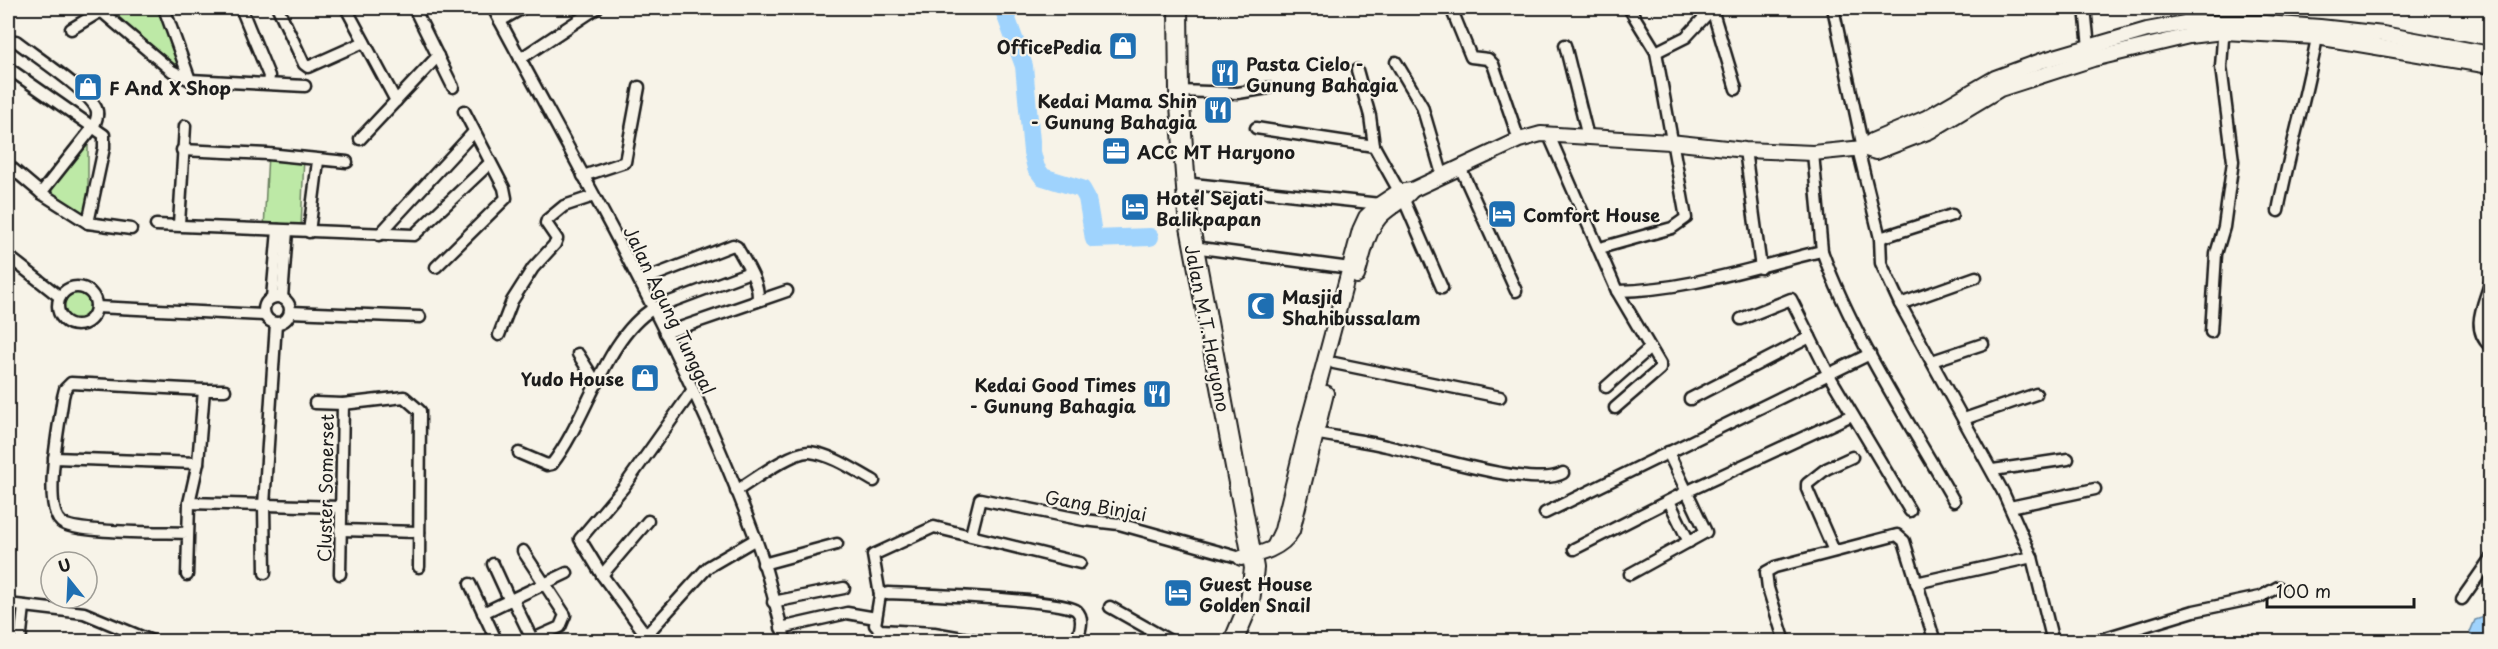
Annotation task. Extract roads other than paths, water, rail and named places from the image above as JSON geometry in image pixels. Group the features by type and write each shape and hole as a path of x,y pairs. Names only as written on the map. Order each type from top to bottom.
{"main road":[{"name":"Jalan M.T. Haryono","path":"1167,8 1173,173 1189,240 1247,557 1250,602 1233,642"},
{"name":"Jalan M.T. Haryono","path":"1178,8 1179,91 1189,240"},
{"name":"Jalan M.T. Haryono","path":"1221,642 1238,604 1242,573 1247,557"}],"street":[{"path":"164,8 190,80"},
{"path":"241,8 270,76 268,83"},
{"path":"278,8 304,64 308,67 364,42"},
{"path":"345,8 396,101"},
{"path":"414,8 453,87"},
{"name":"Jalan Agung Tunggal","path":"493,8 654,308 756,539 786,642"},
{"path":"500,21 523,8"},
{"path":"520,59 597,8"},
{"path":"1450,8 1471,57 1488,59 1493,64 1519,140"},
{"path":"1600,248 1661,232 1680,225 1686,218 1670,142 1656,52 1629,8"},
{"path":"1656,52 1686,37 1712,8"},
{"path":"1712,8 1736,89"},
{"path":"1833,8 1880,238 1881,263 1900,304 1993,470 2010,507 2032,556 2053,642"},
{"path":"2085,8 2089,47"},
{"path":"71,29 104,9 172,71 190,80 305,86"},
{"path":"1310,432 1334,363 1366,217 1380,204 1519,140 1548,133 1745,150 1813,153 1861,148 1876,152 1894,147 1930,131 2011,85 2093,59 2154,43 2224,27 2265,22 2382,34 2490,54"},
{"path":"1861,148 1926,118 1995,78 2147,30 2185,23 2317,37 2490,66"},
{"path":"2211,332 2216,254 2224,227 2232,161 2221,67 2224,27"},
{"path":"2278,210 2294,135 2307,92 2317,37"},
{"path":"8,42 16,41 80,92 97,109 98,115 94,126 41,193"},
{"path":"1565,45 1588,137"},
{"path":"360,139 438,56"},
{"path":"1396,62 1422,106 1442,174"},
{"path":"8,68 104,135 104,148 88,223"},
{"path":"1357,70 1370,116 1375,149 1405,194 1442,288"},
{"path":"583,176 625,162 639,87"},
{"path":"1179,91 1238,93 1269,88"},
{"path":"436,267 504,203 506,194 473,133 464,111"},
{"path":"179,224 184,126"},
{"path":"1256,128 1375,149"},
{"path":"379,235 473,133"},
{"path":"1548,133 1617,291 1660,364 1660,369 1616,408"},
{"path":"182,150 268,154 318,161 347,162"},
{"path":"1745,150 1761,268"},
{"path":"1813,153 1822,251 1833,282 1870,354 1954,501"},
{"path":"309,232 318,161"},
{"path":"156,225 179,224 309,232 414,235 490,163"},
{"path":"8,165 41,193 88,223 131,230"},
{"path":"1460,167 1516,291"},
{"path":"1184,183 1380,204"},
{"path":"1247,557 1274,547 1282,530 1355,268 1380,216 1405,194"},
{"path":"499,336 512,300 533,268 555,244 557,239 546,224 547,220 564,206 594,196"},
{"path":"1880,238 1952,215"},
{"path":"277,298 282,230"},
{"path":"1189,240 1355,268"},
{"path":"640,281 734,245 750,272 758,295 757,301"},
{"path":"1617,291 1656,291 1761,268 1822,251"},
{"path":"8,256 60,297"},
{"path":"519,453 547,465 552,464 631,326 641,315 750,272"},
{"path":"1900,304 1976,277"},
{"path":"2490,283 2478,323 2480,333 2490,346"},
{"path":"83,288 93,295 96,307 92,318 75,324 64,319 58,306 60,297 71,289 83,288"},
{"path":"665,333 787,291"},
{"path":"277,298 288,304 290,312 284,322 276,323 269,321 264,315 264,307 277,298"},
{"path":"1741,319 1789,298 1829,375 1910,511"},
{"path":"96,307 264,315"},
{"path":"290,312 420,317"},
{"path":"265,573 264,505 276,323"},
{"path":"1690,399 1810,336"},
{"path":"1932,361 1983,344"},
{"path":"1606,387 1650,348"},
{"path":"578,354 597,384"},
{"path":"1545,513 1870,354"},
{"path":"1334,363 1500,398"},
{"path":"188,533 72,528 61,523 53,507 54,458 65,389 71,383 225,390"},
{"path":"187,575 189,503 198,463 204,390"},
{"path":"692,391 623,488 580,539 643,638 708,567 756,539"},
{"path":"1964,419 2037,394"},
{"name":"Cluster Somerset","path":"315,403 343,404 404,397 420,411 419,567"},
{"name":"Cluster Somerset","path":"340,574 343,404"},
{"path":"1574,549 1688,491 1852,415"},
{"path":"1310,432 1388,446 1477,468 1547,479 1563,473"},
{"path":"736,490 792,457 805,452 838,461 874,480"},
{"path":"1630,574 1704,534 1707,529 1668,452"},
{"path":"1834,550 1807,489 1807,484 1826,469 1852,457"},
{"path":"54,458 198,463"},
{"path":"1993,470 2068,459"},
{"path":"2010,507 2095,489"},
{"name":"Gang Binjai","path":"971,535 980,499 1119,524 1247,557"},
{"path":"1669,501 1689,542"},
{"path":"189,503 340,507"},
{"path":"602,575 648,521"},
{"path":"985,642 934,633 880,630 876,627 880,595 872,559 877,552 934,527 1080,563"},
{"path":"340,530 419,532"},
{"path":"1785,642 1768,588 1766,572 1775,567 1834,550 1897,536 1904,541 1935,642"},
{"path":"762,564 837,544"},
{"path":"493,564 529,640 560,627 565,615 523,551"},
{"path":"1916,583 2032,556"},
{"path":"2462,600 2490,559"},
{"path":"483,613 567,573"},
{"path":"470,584 497,642"},
{"path":"2092,642 2194,611 2260,597 2278,587"},
{"path":"773,602 844,588"},
{"path":"880,595 888,593 1033,602 1073,607 1079,612 1082,622 1077,642"},
{"path":"8,604 84,614 154,642"},
{"path":"20,642 24,607"},
{"path":"1110,607 1172,642"},
{"path":"781,628 847,614 876,618"}],"water":[{"path":"2490,615 2490,641 2473,640 2470,632 2475,620"}],"waterway":[{"path":"1003,8 1024,66 1032,152 1036,168 1043,177 1082,189 1087,198 1094,239 1150,237"}],"place":[{"name":"OfficePedia","path":"1123,46"},
{"name":"Pasta Cielo - Gunung Bahagia","path":"1225,73"},
{"name":"F And X Shop","path":"88,87"},
{"name":"Kedai Mama Shin - Gunung Bahagia","path":"1218,110"},
{"name":"ACC MT Haryono","path":"1116,151"},
{"name":"Hotel Sejati Balikpapan","path":"1135,207"},
{"name":"Comfort House","path":"1502,214"},
{"name":"Masjid Shahibussalam","path":"1261,306"},
{"name":"Yudo House","path":"645,378"},
{"name":"Kedai Good Times - Gunung Bahagia","path":"1157,394"},
{"name":"Guest House Golden Snail","path":"1178,593"}]}
